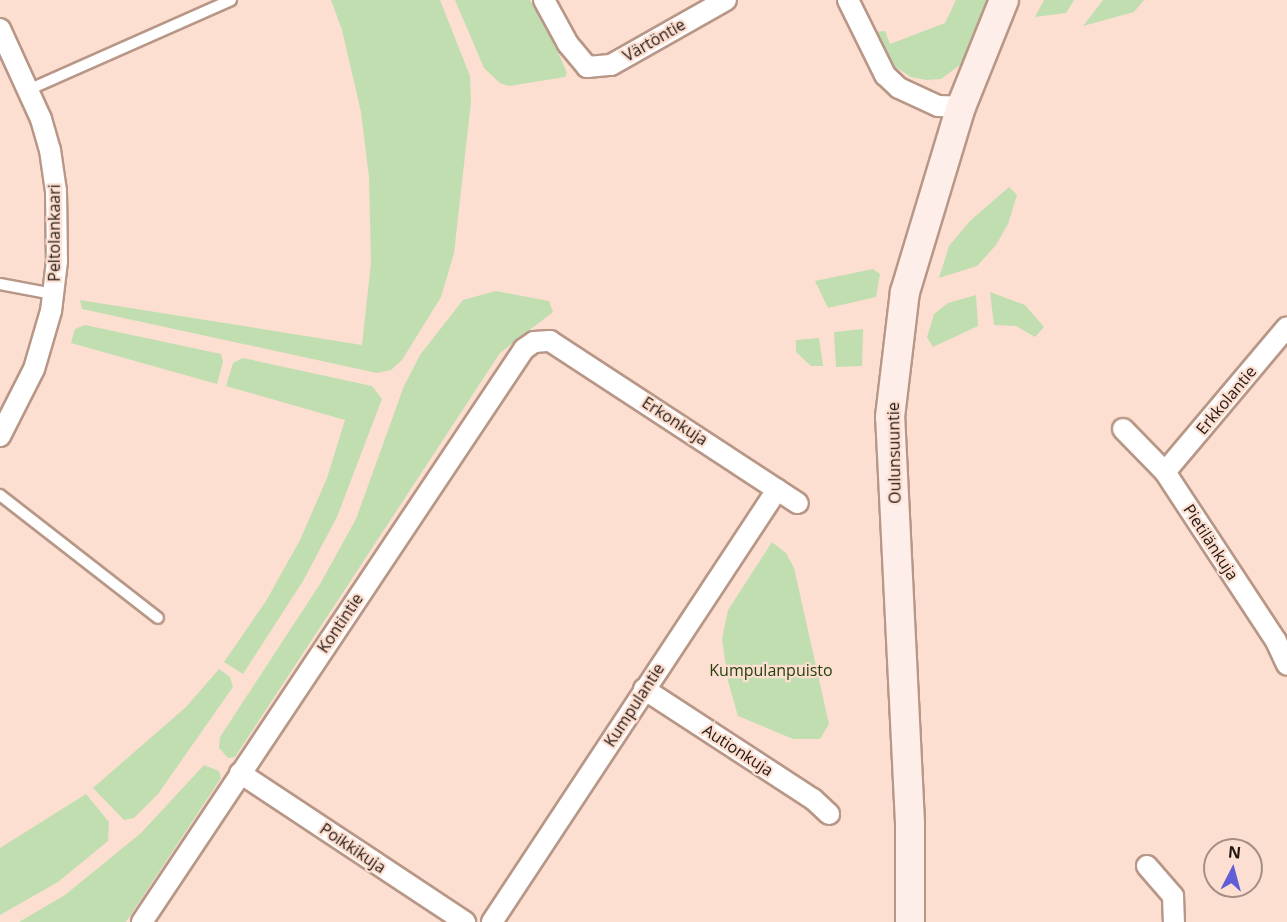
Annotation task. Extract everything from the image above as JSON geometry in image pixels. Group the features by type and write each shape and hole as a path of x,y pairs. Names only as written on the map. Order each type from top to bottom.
{"main road":[{"name":"Oulunsuuntie","path":"910,922 910,823 890,417 905,292 961,107 1004,0"}],"street":[{"name":"Värtöntie","path":"544,0 568,44 587,67 611,65 726,0"},
{"path":"848,0 876,60 898,88 938,106 961,107"},
{"name":"Peltolankaari","path":"0,29 28,90 50,150 56,191 53,294 34,369 0,436"},
{"name":"Erkkolantie","path":"1166,472 1287,327"},
{"name":"Erkonkuja","path":"550,341 798,503"},
{"name":"Kontintie","path":"142,922 524,349 534,342 550,341"},
{"name":"Pietilänkuja","path":"1123,429 1166,472 1276,641 1287,665"},
{"name":"Kumpulantie","path":"492,922 644,688 777,490"},
{"name":"Autionkuja","path":"644,688 813,799 829,814"},
{"name":"Poikkikuja","path":"240,773 465,922"},
{"path":"1147,866 1173,896 1174,922"}],"lane":[{"path":"28,90 231,0"},
{"path":"0,284 53,294"},
{"path":"0,495 158,618"}],"green space":[{"path":"331,0 440,0 470,76 471,102 454,253 441,297 402,360 391,370 377,373 82,309 80,300 362,345 371,263 369,177 361,112 342,30"},
{"path":"455,0 530,0 557,50 567,73 565,77 509,86 500,83 484,68"},
{"path":"956,0 989,0 964,62 941,79 926,80 911,77 889,63 874,32 885,31 890,44 945,23"},
{"path":"1044,0 1074,0 1066,13 1035,17"},
{"path":"1103,0 1144,0 1134,12 1083,26"},
{"path":"1009,187 1017,195 1008,224 996,245 977,266 939,278 949,246 970,221"},
{"path":"873,269 880,274 876,297 828,308 815,281"},
{"path":"496,291 549,301 553,312 500,353 235,757 228,758 219,748 220,737 320,584 356,519 404,386 420,355 463,300"},
{"path":"990,292 1025,305 1044,327 1035,337 1016,326 994,325"},
{"path":"976,295 978,326 933,347 927,337 934,314 948,303"},
{"path":"85,325 221,354 223,362 217,384 71,343 75,329"},
{"path":"863,329 862,366 836,367 834,332"},
{"path":"819,338 823,366 811,366 796,352 796,340"},
{"path":"243,358 372,386 382,399 337,517 303,581 243,674 224,662 266,601 300,540 327,478 345,420 226,386 233,363"},
{"name":"Kumpulanpuisto","path":"772,542 786,553 794,568 829,724 820,739 793,739 738,716 728,681 722,639 728,610"},
{"path":"219,669 230,677 233,687 158,794 134,818 124,820 93,788 186,707"},
{"path":"204,765 219,771 221,778 126,922 19,922 65,895 141,833"},
{"path":"86,794 109,822 108,841 58,882 0,915 0,848"}]}
